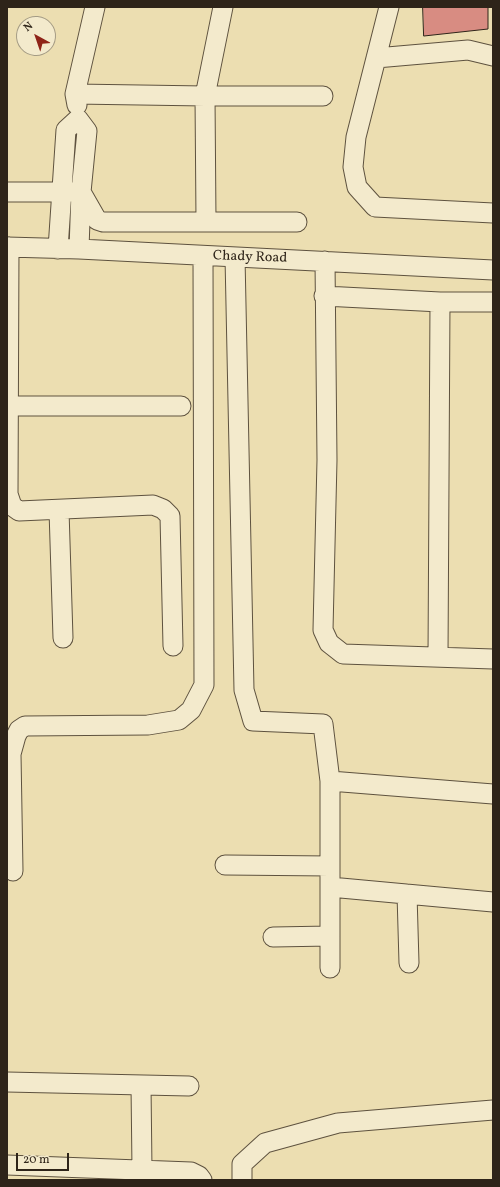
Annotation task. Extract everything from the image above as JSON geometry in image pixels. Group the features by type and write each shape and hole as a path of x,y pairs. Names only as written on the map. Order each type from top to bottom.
{"street":[{"path":"79,249 81,192 87,131 78,119 75,94 95,7"},
{"path":"206,222 205,96 223,7"},
{"path":"389,7 356,137 353,167 357,187 375,206 493,213"},
{"path":"376,58 468,50 493,56"},
{"path":"75,94 323,96"},
{"path":"58,249 66,130 78,119"},
{"path":"7,192 81,192"},
{"path":"81,192 97,220 103,222 297,222"},
{"path":"8,247 8,494 12,506 19,511 153,505 163,509 170,516 173,646"},
{"name":"Chady Road","path":"8,247 79,249 493,270"},
{"path":"13,871 10,754 19,730 25,726 148,725 179,720 191,710 204,685 203,256"},
{"path":"235,257 244,690 253,721 323,724 330,781 330,968"},
{"path":"324,261 327,460 322,630 329,643 343,654 493,659"},
{"path":"324,296 440,302 493,302"},
{"path":"438,656 440,302"},
{"path":"8,406 181,406"},
{"path":"58,510 63,638"},
{"path":"330,781 493,794"},
{"path":"225,865 330,866"},
{"path":"330,887 493,902"},
{"path":"407,894 409,963"},
{"path":"273,937 330,936"},
{"path":"7,1082 189,1086"},
{"path":"141,1085 142,1170"},
{"path":"242,1180 242,1164 265,1143 338,1123 493,1110"},
{"path":"7,1166 191,1172 202,1180"}],"building":[{"path":"423,7 488,7 488,29 424,36"}]}
